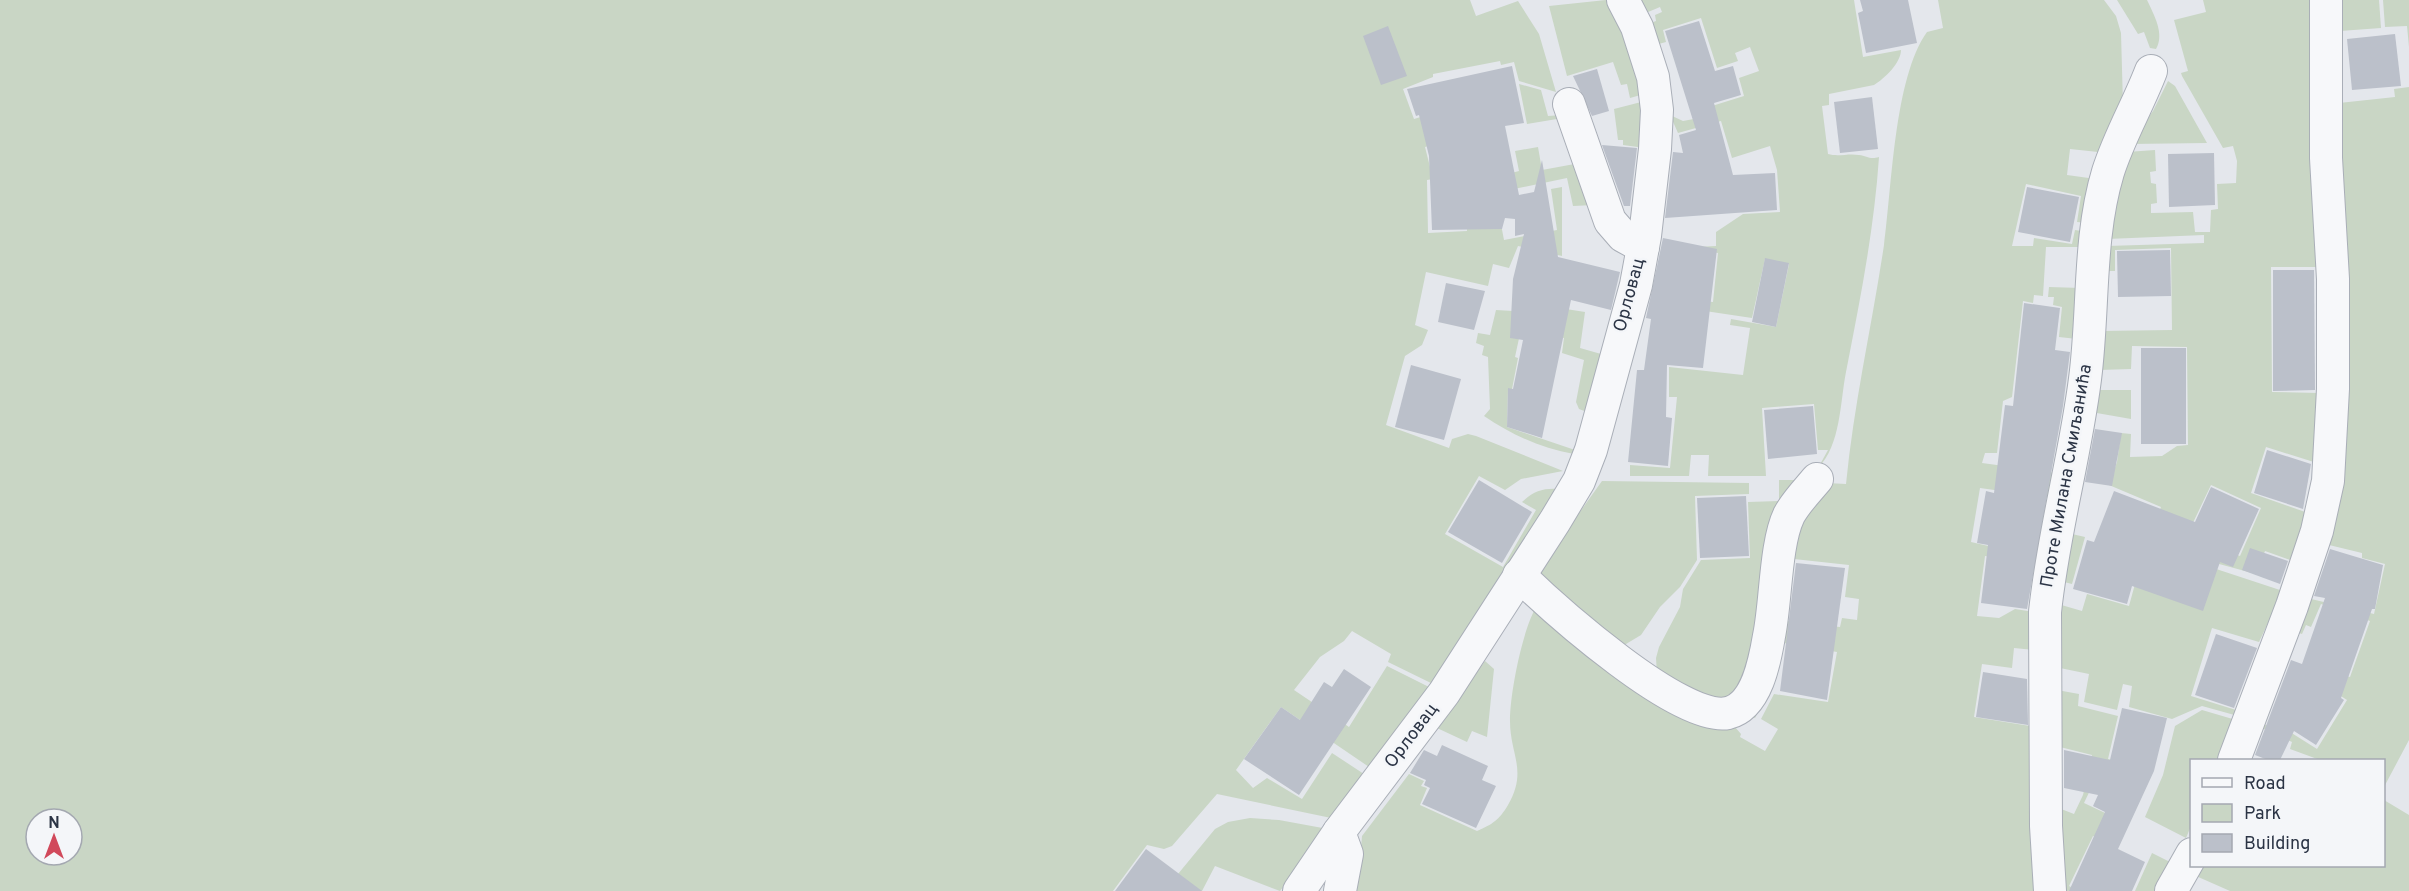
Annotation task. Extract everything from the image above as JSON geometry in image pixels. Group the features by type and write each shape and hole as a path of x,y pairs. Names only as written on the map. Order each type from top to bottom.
{"street":[{"name":"Орловац","path":"1299,891 1339,832 1444,693 1555,521 1584,469 1635,285 1643,247 1655,149 1657,110 1653,77 1637,27 1623,0"},
{"path":"2234,759 2292,606 2317,531 2328,481 2333,389 2333,279 2326,158 2326,0"},
{"name":"Проте Милана Смиљанића","path":"2050,891 2046,826 2045,612 2048,582 2068,487 2085,378 2096,247 2108,172 2151,71"},
{"path":"1569,104 1610,221 1623,236 1643,247"},
{"path":"1519,575 1556,609 1657,687 1688,705 1711,714 1730,713 1743,704 1762,669 1769,637 1782,534 1790,514 1817,479"},
{"path":"1339,832 1347,854 1340,891"},
{"path":"2171,891 2190,858"}],"green space":[{"path":"0,0 1470,0 1476,16 1518,1 1539,34 1556,92 1519,81 1514,62 1501,65 1500,61 1433,74 1433,77 1403,89 1414,119 1437,112 1445,141 1425,147 1433,179 1427,180 1428,233 1467,231 1465,185 1519,171 1515,151 1538,147 1542,170 1580,163 1594,205 1573,206 1567,178 1495,193 1504,240 1557,230 1551,189 1562,187 1562,256 1518,246 1509,268 1493,264 1488,286 1426,272 1415,325 1428,330 1422,345 1405,356 1386,425 1449,448 1452,439 1468,434 1476,436 1563,471 1521,479 1505,490 1479,476 1445,534 1503,567 1536,510 1522,502 1539,491 1559,489 1435,685 1388,662 1391,654 1352,631 1344,641 1320,657 1294,690 1349,727 1387,666 1433,689 1372,769 1281,707 1236,770 1253,788 1267,778 1302,799 1332,753 1367,776 1336,819 1217,794 1172,846 1164,849 1147,845 1113,891 0,891"},
{"path":"1606,0 1625,33 1644,94 1630,98 1627,84 1621,85 1613,62 1567,76 1549,6"},
{"path":"1634,0 1854,0 1863,57 1901,50 1895,65 1874,85 1829,94 1829,105 1822,106 1828,154 1879,157 1870,239 1838,423 1831,448 1826,459 1818,468 1828,450 1818,450 1814,404 1762,408 1766,476 1708,476 1709,455 1691,455 1689,476 1630,476 1630,465 1670,468 1677,397 1669,397 1669,367 1743,375 1750,328 1730,325 1731,319 1776,327 1789,264 1765,259 1752,318 1685,308 1686,299 1713,302 1718,253 1677,248 1716,246 1716,232 1743,214 1780,212 1777,170 1770,146 1732,158 1721,121 1678,133 1670,115 1683,121 1699,118 1699,110 1744,96 1739,78 1759,71 1750,47 1735,53 1738,61 1717,68 1701,18 1663,30 1666,42 1655,45 1645,25 1656,21 1655,15 1662,12 1660,7 1641,15"},
{"path":"1938,0 2104,0 2116,16 2121,33 2123,105 2098,152 2070,149 2067,175 2096,179 2088,223 2077,222 2081,196 2026,184 2012,246 2033,246 2034,238 2072,244 2075,230 2088,232 2085,247 2046,247 2043,296 2034,295 2033,303 2023,301 2012,397 2003,401 1997,453 1985,453 1982,463 2055,473 2051,498 1980,488 1971,542 2010,551 2008,559 1985,556 1977,616 1999,618 2015,609 2034,612 2035,650 2014,648 2012,668 1982,664 1974,717 2030,726 2041,891 1349,891 1360,861 1362,836 1409,774 1424,781 1421,786 1427,788 1420,805 1477,831 1495,821 1505,810 1517,782 1517,763 1510,721 1512,695 1521,648 1535,609 1735,727 1741,734 1740,737 1765,751 1778,729 1761,719 1774,694 1828,702 1837,652 1778,642 1770,687 1755,718 1747,713 1786,621 1840,627 1842,618 1857,620 1859,599 1845,597 1849,565 1794,559 1792,527 1827,483 1846,484 1884,245 1901,105 1907,77 1916,52 1927,32 1943,28"},
{"path":"2117,0 2147,0 2159,31 2156,49 2150,48 2144,32 2138,34"},
{"path":"2203,0 2315,0 2320,267 2271,267 2272,392 2319,393 2317,463 2266,447 2251,493 2308,513 2293,561 2265,551 2256,574 2208,561 2214,546 2240,556 2261,508 2211,485 2190,529 2201,564 2283,591 2259,642 2212,628 2191,696 2236,710 2238,716 2202,706 2172,719 2129,707 2132,686 2123,684 2117,710 2084,702 2089,674 2060,668 2058,604 2082,611 2087,594 2129,606 2144,551 2161,507 2109,485 2117,462 2121,433 2131,434 2130,457 2162,456 2177,446 2188,445 2187,347 2132,346 2131,369 2099,370 2100,331 2172,330 2171,248 2115,250 2115,271 2105,271 2107,246 2204,243 2204,235 2107,239 2127,152 2155,150 2156,171 2150,172 2151,183 2156,184 2157,203 2151,204 2151,213 2193,212 2195,232 2210,232 2211,210 2218,209 2217,184 2236,183 2237,161 2233,146 2223,148 2181,73 2188,71 2174,20 2206,12"},
{"path":"2340,0 2379,0 2381,28 2340,31"},
{"path":"2383,0 2409,0 2409,47 2407,26 2385,27"},
{"path":"2168,81 2175,86 2207,143 2130,144 2153,111"},
{"path":"1519,84 1541,90 1548,116 1562,115 1563,118 1527,124"},
{"path":"2409,87 2409,740 2385,785 2385,759 2317,759 2290,749 2292,742 2262,728 2264,724 2288,736 2290,732 2317,749 2347,700 2322,684 2329,671 2350,677 2370,621 2321,604 2311,627 2306,625 2302,634 2296,632 2307,598 2374,614 2385,564 2362,558 2362,553 2325,544 2339,103 2395,97 2394,89"},
{"path":"1645,101 1645,148 1623,145 1623,140 1618,140 1614,109"},
{"path":"2049,287 2081,288 2077,339 2059,337 2062,307 2053,305 2054,297 2048,297"},
{"path":"1566,309 1585,312 1580,348 1601,354 1587,412 1579,409 1576,402 1584,360 1562,353 1564,338 1521,329 1512,389 1508,389 1507,427 1575,450 1574,454 1527,440 1484,416 1490,409 1488,357 1482,355 1484,346 1476,343 1478,333 1490,335 1496,310 1551,313"},
{"path":"2095,390 2131,390 2131,419 2091,412"},
{"path":"1779,480 1803,480 1748,686 1720,704 1657,674 1656,658 1659,647 1680,607 1683,589 1701,560 1750,558 1748,502 1779,501"},
{"path":"1602,481 1749,483 1749,494 1695,496 1697,560 1680,587 1660,607 1641,635 1621,647 1539,577 1557,544"},
{"path":"2072,534 2085,537 2072,584 2060,581"},
{"path":"1485,661 1494,669 1487,737 1472,731 1467,742 1437,728"},
{"path":"2057,690 2079,694 2078,706 2118,716 2108,759 2150,769 2104,761 2084,803 2120,820 2109,843 2093,836 2069,886 2078,891 2061,891 2056,807 2074,814 2083,795 2092,755 2056,746"},
{"path":"2202,710 2236,720 2220,759 2190,759 2190,828 2186,838 2145,817 2163,775 2175,726"},
{"path":"2385,801 2409,815 2409,891 2230,891 2196,876 2200,867 2385,867"},
{"path":"1250,818 1279,820 1328,829 1280,891 1215,866 1202,891 1164,891 1215,829 1228,822"},
{"path":"2152,853 2172,863 2157,891 2135,891"}],"building":[{"path":"1860,0 1908,0 1917,43 1866,53 1858,13 1863,11"},
{"path":"1699,21 1715,71 1733,66 1741,95 1714,103 1733,175 1775,173 1777,210 1665,218 1673,152 1683,153 1679,135 1696,130 1665,31"},
{"path":"1388,26 1407,76 1381,85 1363,36"},
{"path":"2395,34 2401,86 2352,90 2347,39"},
{"path":"1512,66 1524,123 1505,126 1519,195 1534,192 1542,160 1558,257 1620,272 1611,310 1571,300 1542,438 1507,427 1508,388 1513,389 1523,340 1510,338 1513,279 1524,234 1515,236 1515,219 1505,218 1502,229 1432,230 1429,156 1419,115 1416,116 1407,89"},
{"path":"1597,69 1609,111 1592,116 1573,76"},
{"path":"1872,97 1878,149 1840,153 1834,102"},
{"path":"1602,145 1637,148 1630,206 1624,206"},
{"path":"2214,153 2215,205 2169,207 2168,154"},
{"path":"2027,187 2079,197 2070,242 2018,232"},
{"path":"1663,238 1717,249 1703,368 1667,365 1666,417 1672,418 1668,466 1628,462 1637,370 1644,370 1651,319 1646,318"},
{"path":"2170,250 2171,296 2118,297 2117,251"},
{"path":"1765,258 1789,263 1776,327 1752,322"},
{"path":"2273,270 2314,270 2315,390 2273,391"},
{"path":"1446,283 1485,291 1474,330 1438,322"},
{"path":"2024,303 2060,308 2055,350 2070,352 2063,406 2027,609 1981,603 1988,545 1977,543 1986,491 1994,493 2005,405 2013,406"},
{"path":"2141,348 2186,348 2186,444 2141,444"},
{"path":"1411,365 1461,379 1444,440 1395,427"},
{"path":"1813,406 1817,454 1768,459 1764,410"},
{"path":"2095,429 2122,433 2112,486 2085,482"},
{"path":"2267,450 2311,464 2303,509 2254,493"},
{"path":"1479,480 1532,512 1502,563 1448,532"},
{"path":"2211,487 2259,509 2233,567 2220,562 2203,611 2132,586 2127,604 2073,589 2087,540 2094,542 2114,491 2195,522"},
{"path":"1746,496 1749,556 1700,558 1697,498"},
{"path":"2250,548 2288,561 2280,584 2242,570"},
{"path":"2330,549 2383,565 2375,609 2372,609 2341,698 2344,700 2316,745 2294,731 2280,759 2265,759 2255,755 2291,660 2302,664 2325,598 2314,596"},
{"path":"1796,563 1845,568 1827,700 1780,691"},
{"path":"2216,634 2257,648 2234,708 2195,695"},
{"path":"1344,669 1371,687 1299,795 1244,759 1281,707 1300,720 1324,682 1332,687"},
{"path":"1983,672 2027,679 2028,725 1976,717"},
{"path":"2122,708 2167,718 2154,771 2118,849 2145,862 2132,891 2069,891 2105,812 2093,806 2098,795 2064,788 2064,750 2110,760"},
{"path":"1442,745 1488,766 1482,780 1496,786 1476,828 1422,804 1430,788 1424,785 1426,780 1410,773 1424,750 1437,756"},
{"path":"1146,849 1202,891 1115,891"}]}
